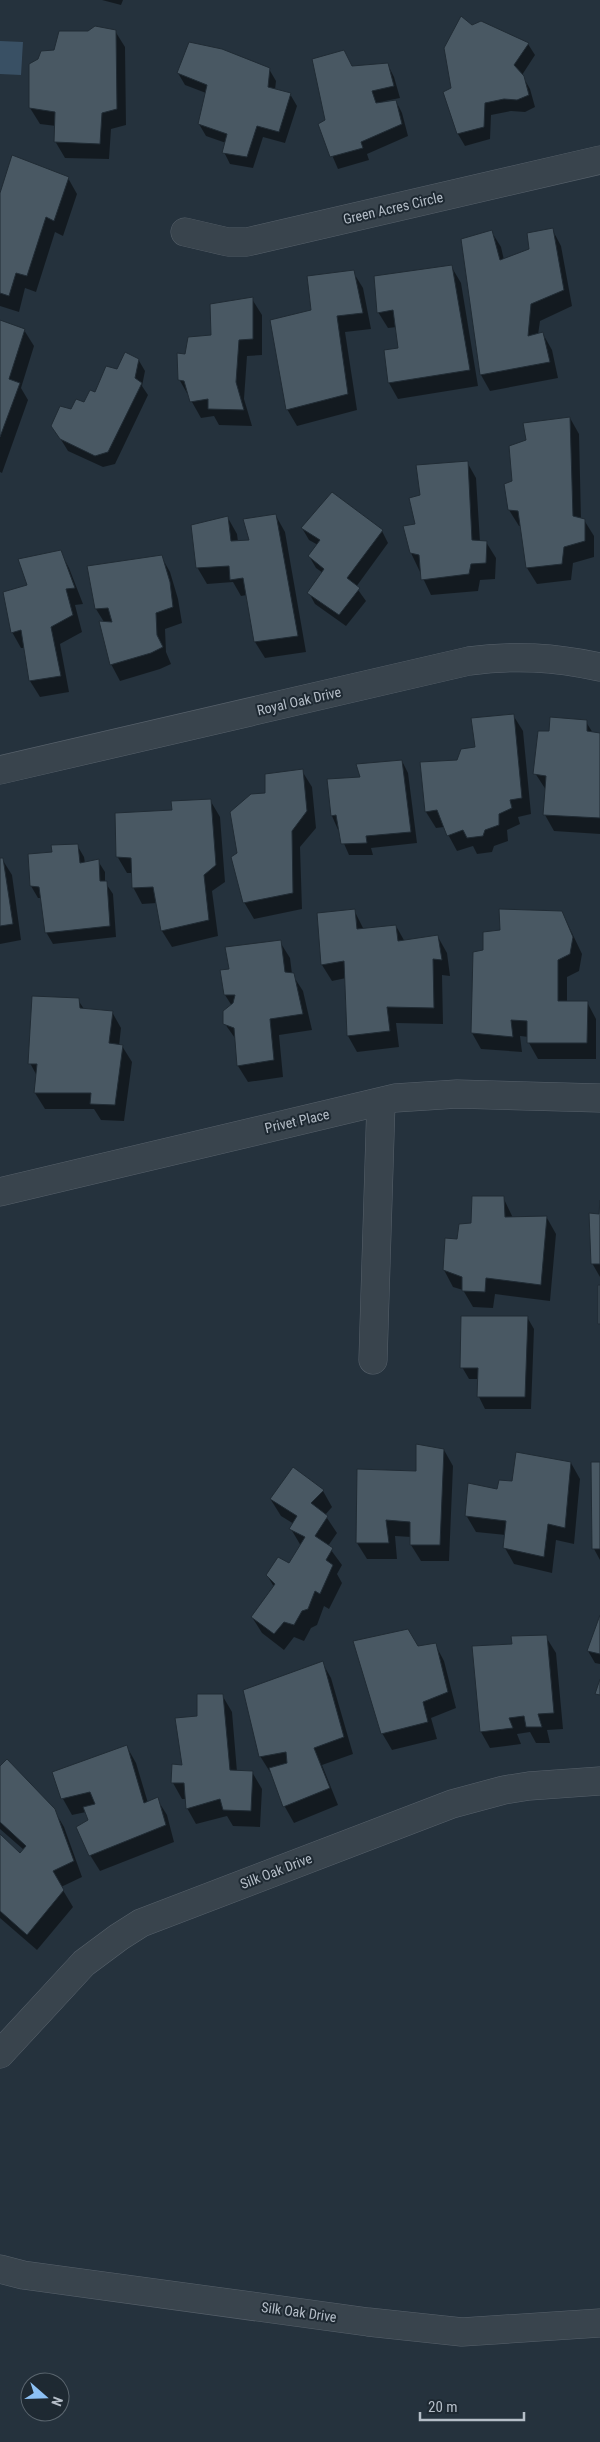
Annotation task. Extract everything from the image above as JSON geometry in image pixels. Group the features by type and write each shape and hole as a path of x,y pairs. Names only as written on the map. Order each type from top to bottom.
{"street":[{"name":"Green Acres Circle","path":"185,232 228,242 246,242 600,160"},
{"name":"Royal Oak Drive","path":"0,770 468,661 508,656 536,657 600,667"},
{"name":"Privet Place","path":"0,1192 395,1098 456,1094 600,1098"},
{"path":"373,1360 381,1102"},
{"name":"Silk Oak Drive","path":"0,2054 84,1964 119,1937 142,1923 452,1804 520,1787 600,1782"},
{"name":"Silk Oak Drive","path":"0,2269 32,2276 368,2322 462,2332 600,2323"}],"water":[{"path":"0,41 23,42 21,75 0,74"}],"building":[{"path":"461,16 472,25 481,21 529,43 514,65 524,76 529,95 517,100 504,99 485,103 484,127 457,134 443,92 451,88 444,48"},
{"path":"95,26 116,30 117,109 102,113 100,144 54,142 55,112 29,108 29,64 38,59 41,51 54,50 59,31 88,31"},
{"path":"189,42 222,49 270,68 268,87 291,93 279,132 257,126 247,157 222,153 227,134 198,124 207,85 177,73"},
{"path":"344,50 352,66 388,63 394,86 372,91 376,103 396,100 402,124 361,142 363,148 330,157 318,124 325,120 312,59"},
{"path":"12,155 69,177 54,221 46,217 27,276 16,273 9,296 0,293 0,193"},
{"path":"553,228 564,290 531,304 528,336 543,332 550,362 480,375 461,239 492,230 500,260 529,249 527,233"},
{"path":"452,265 470,370 388,383 384,350 398,348 393,310 377,313 374,276"},
{"path":"354,270 363,313 337,316 348,394 286,410 270,320 311,310 307,276"},
{"path":"253,297 253,339 239,340 236,382 244,410 208,409 208,399 190,402 184,381 178,380 177,353 185,354 188,337 211,335 210,304"},
{"path":"0,320 25,329 9,379 20,383 0,437"},
{"path":"125,352 139,359 135,378 142,383 108,452 95,456 60,439 51,426 60,406 71,409 76,399 84,402 90,390 95,392 106,366 117,369"},
{"path":"570,417 573,516 585,519 585,541 564,547 562,564 526,568 518,511 508,510 504,484 512,481 509,446 526,440 523,423"},
{"path":"468,461 472,540 487,541 486,563 471,564 469,574 421,580 419,555 410,553 403,526 415,524 409,498 420,495 416,465"},
{"path":"332,492 383,530 347,578 360,588 339,615 307,593 324,569 308,556 320,540 301,528"},
{"path":"276,514 298,636 254,642 243,578 230,580 229,566 196,568 191,525 228,516 231,541 249,540 243,519"},
{"path":"61,550 75,588 66,589 73,615 51,627 61,676 29,681 21,630 11,633 3,592 27,585 18,559"},
{"path":"162,555 170,582 173,607 156,613 157,635 163,647 151,653 110,665 99,621 112,622 108,608 95,609 87,566"},
{"path":"514,714 522,798 510,800 512,808 499,814 499,825 485,830 483,836 467,838 463,830 447,836 437,810 425,812 420,762 457,760 461,749 475,747 471,718"},
{"path":"550,717 587,720 587,731 600,733 600,818 543,815 546,776 533,774 538,731 549,731"},
{"path":"402,760 411,832 366,836 367,843 341,844 336,815 331,816 327,779 360,777 356,764"},
{"path":"303,769 307,811 292,831 293,893 243,903 231,857 237,853 230,812 251,794 265,793 265,774"},
{"path":"211,799 216,865 204,875 209,920 161,931 153,887 132,888 131,858 116,857 115,813 172,810 171,801"},
{"path":"78,844 80,863 99,859 100,881 107,881 110,926 45,933 39,887 30,886 28,854 52,852 51,845"},
{"path":"0,858 3,858 13,924 0,926"},
{"path":"355,909 357,929 396,925 398,941 438,935 442,960 433,959 434,1008 387,1007 390,1031 347,1036 344,961 321,965 317,913"},
{"path":"499,909 562,911 573,937 570,954 558,960 558,1001 588,1001 587,1043 527,1043 527,1021 511,1020 513,1037 471,1033 473,952 483,950 483,932 500,930"},
{"path":"281,940 285,972 294,973 303,1014 270,1019 274,1060 237,1066 234,1028 223,1024 223,1011 233,1003 235,995 224,995 220,970 229,969 225,947"},
{"path":"32,996 79,998 80,1008 113,1011 109,1043 123,1045 115,1105 90,1104 91,1093 34,1093 37,1064 28,1064"},
{"path":"472,1196 504,1196 505,1217 547,1216 541,1285 486,1278 485,1292 462,1291 462,1277 443,1270 445,1238 457,1239 459,1224 471,1223"},
{"path":"600,1200 600,1264 591,1264 589,1213 599,1214"},
{"path":"598,1285 600,1285 600,1324 598,1324"},
{"path":"461,1316 528,1316 525,1397 477,1397 478,1368 460,1368"},
{"path":"416,1444 444,1449 440,1545 410,1545 410,1522 386,1520 389,1543 356,1543 357,1469 416,1471"},
{"path":"516,1452 571,1462 565,1528 548,1524 544,1557 503,1548 506,1521 465,1516 468,1483 497,1489 499,1480 512,1481"},
{"path":"591,1462 600,1462 600,1549 592,1549"},
{"path":"293,1467 324,1490 311,1503 328,1516 315,1536 333,1548 326,1560 333,1565 320,1594 315,1591 308,1609 302,1611 294,1625 284,1622 274,1634 251,1617 275,1584 266,1575 278,1557 289,1563 305,1537 289,1529 297,1516 270,1499"},
{"path":"600,1615 600,1654 587,1651"},
{"path":"408,1629 418,1646 436,1643 448,1692 423,1702 428,1722 381,1734 353,1641"},
{"path":"547,1635 554,1713 538,1714 542,1727 526,1727 524,1716 509,1718 513,1728 480,1732 472,1646 512,1644 511,1636"},
{"path":"323,1661 344,1737 314,1748 330,1788 283,1807 269,1768 287,1763 286,1752 259,1757 243,1690"},
{"path":"600,1679 600,1695 595,1694"},
{"path":"197,1694 223,1694 230,1770 253,1771 251,1811 223,1810 220,1799 186,1809 184,1783 171,1783 172,1764 182,1765 175,1718 197,1716"},
{"path":"127,1745 144,1803 158,1797 166,1825 89,1856 76,1827 88,1820 83,1807 95,1804 90,1792 61,1799 52,1772"},
{"path":"7,1759 55,1809 74,1861 53,1871 64,1890 27,1935 0,1911 0,1834 20,1853 26,1846 0,1822 0,1766"}]}
